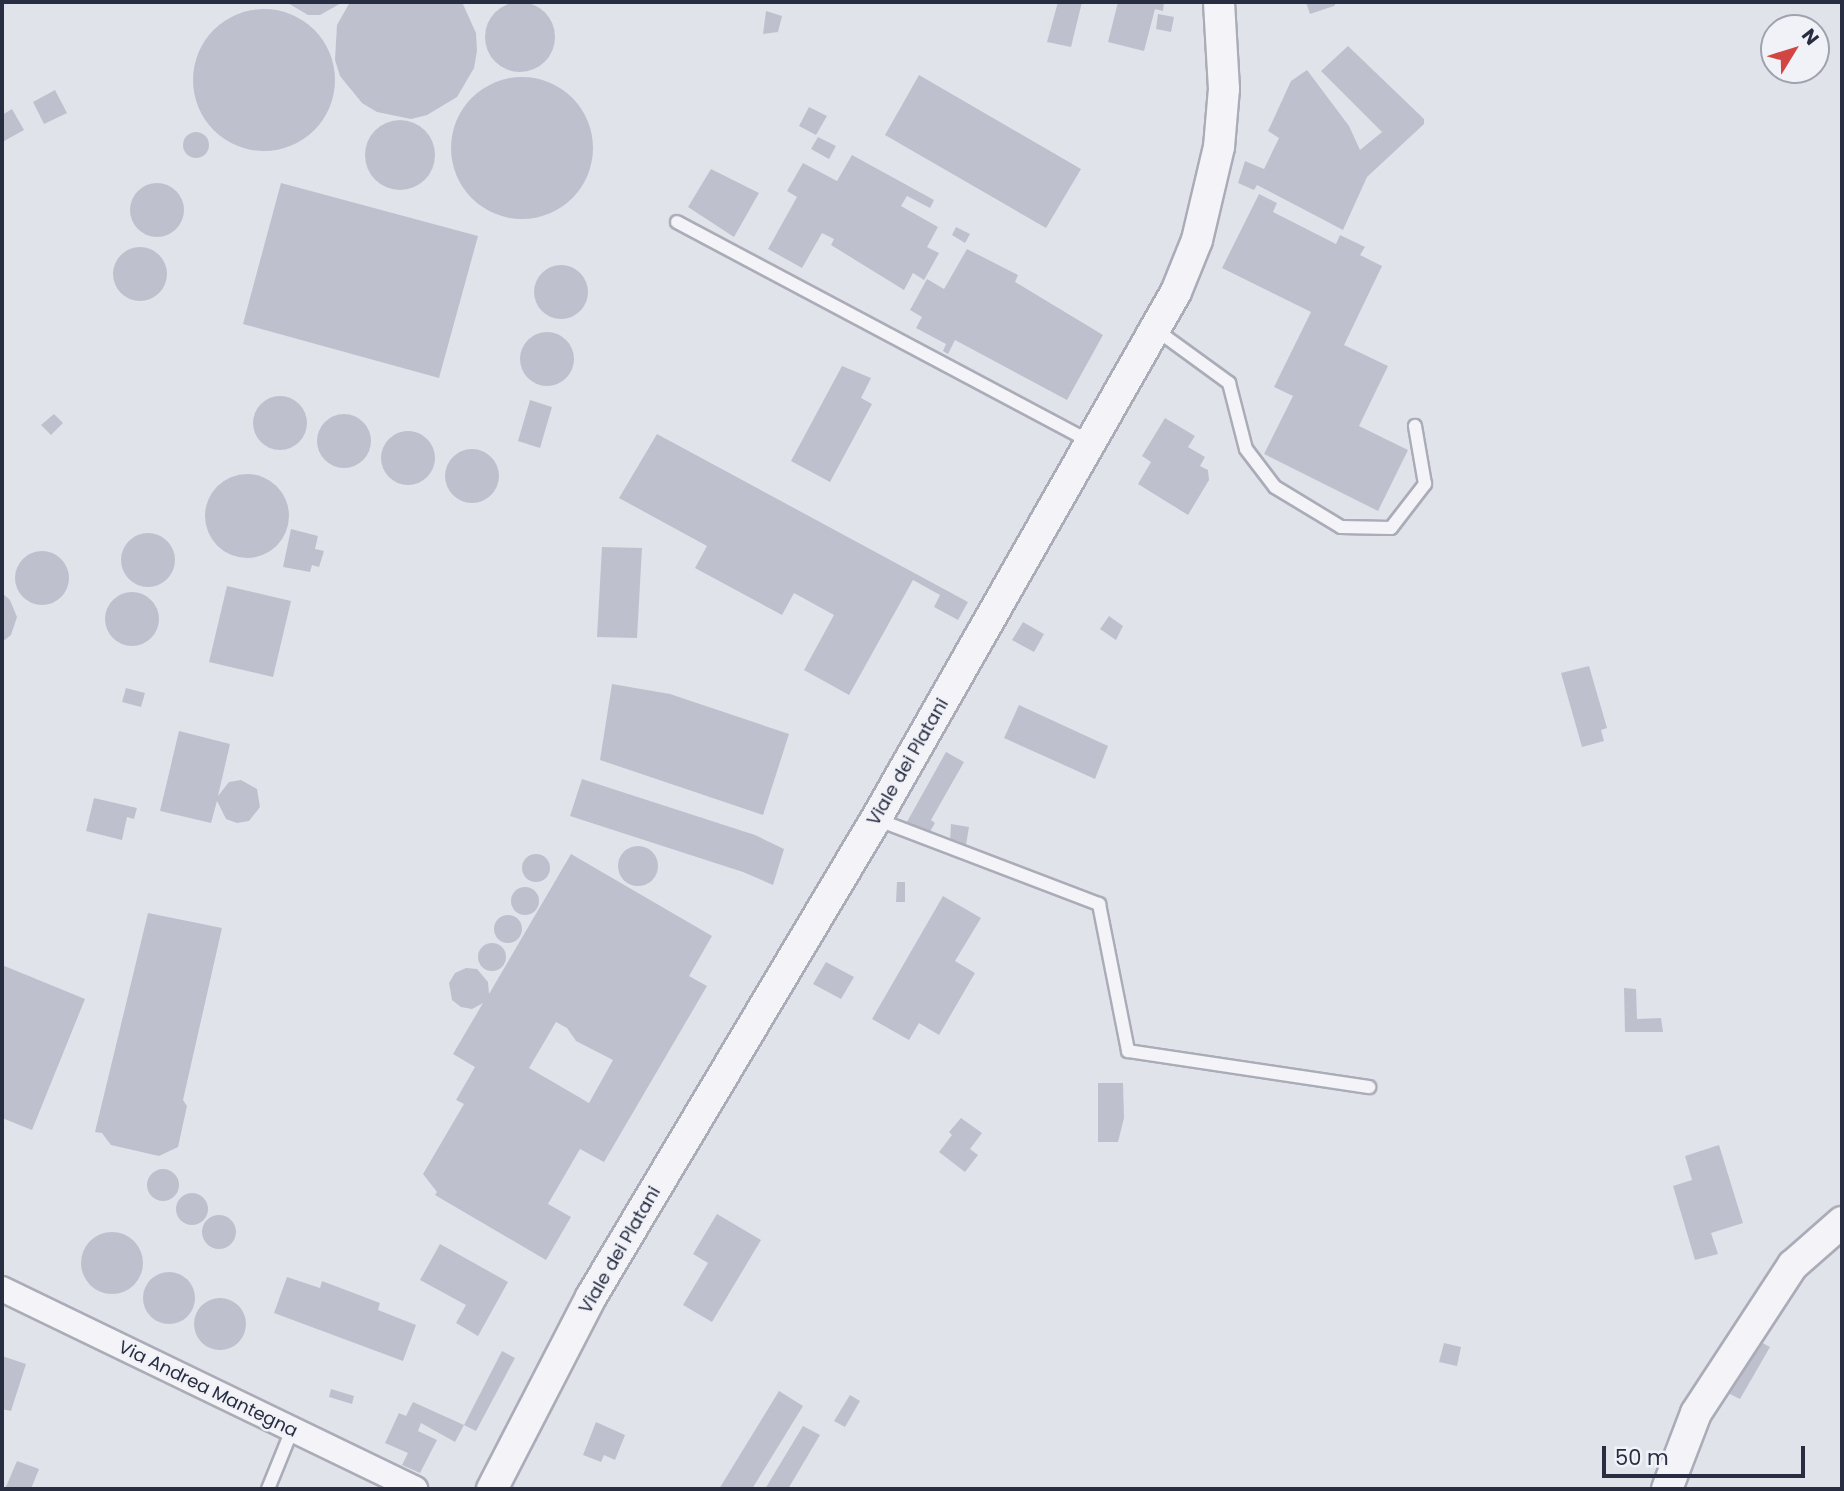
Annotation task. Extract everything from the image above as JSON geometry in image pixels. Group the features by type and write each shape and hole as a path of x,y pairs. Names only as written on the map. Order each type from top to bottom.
{"street":[{"name":"Viale dei Platani","path":"492,1489 591,1297 876,819 1176,292 1197,240 1215,171 1224,89 1219,2"},
{"path":"1667,1489 1696,1413 1793,1265 1842,1222"},
{"name":"Via Andrea Mantegna","path":"2,1289 415,1489"}],"lane":[{"path":"677,222 1091,442"},
{"path":"1155,329 1229,383 1246,449 1275,487 1341,527 1391,528 1425,484 1415,426"},
{"path":"876,819 1099,904 1128,1051 1369,1087"},
{"path":"268,1489 292,1430"}],"building":[{"path":"286,2 343,2 320,15 308,15"},
{"path":"350,2 462,2 476,33 477,51 474,68 457,97 427,115 411,119 377,112 362,103 340,76 335,60 337,25"},
{"path":"527,2 540,8 549,17 553,23 553,51 545,62 534,70 513,72 495,62 487,51 485,30 495,12 506,4"},
{"path":"1058,2 1082,2 1071,47 1047,42"},
{"path":"1118,2 1164,2 1163,11 1155,9 1144,51 1108,42"},
{"path":"1306,2 1337,2 1334,6 1310,14"},
{"path":"264,9 291,14 315,29 330,53 335,80 330,107 315,131 291,146 264,151 237,146 213,131 198,107 193,80 198,53 213,29 237,14"},
{"path":"766,11 782,16 778,32 763,34"},
{"path":"1158,14 1174,17 1171,32 1156,29"},
{"path":"1348,46 1424,119 1424,124 1367,177 1343,230 1257,185 1254,190 1238,183 1245,161 1264,169 1279,138 1268,131 1291,81 1307,70 1349,126 1360,150 1382,132 1321,71"},
{"path":"919,75 1081,169 1046,228 885,135"},
{"path":"522,77 549,82 573,97 588,121 593,148 588,175 573,199 549,214 522,219 495,214 471,199 456,175 451,148 456,121 471,97 495,82"},
{"path":"55,90 67,113 44,124 33,102"},
{"path":"809,107 827,116 816,135 799,126"},
{"path":"12,109 24,130 4,141 2,115"},
{"path":"407,120 420,126 429,135 433,141 433,169 425,180 414,188 393,190 375,180 367,169 365,148 375,130 386,122"},
{"path":"196,132 205,136 209,145 205,154 196,158 187,154 183,145 187,136"},
{"path":"818,137 836,146 829,159 811,149"},
{"path":"852,155 934,200 930,208 907,196 901,206 938,227 927,247 939,253 924,280 913,273 904,290 831,245 834,239 822,233 802,268 768,249 797,197 787,191 803,163 837,181"},
{"path":"711,169 759,193 734,237 688,207"},
{"path":"157,183 176,191 184,210 176,229 157,237 138,229 130,210 138,191"},
{"path":"281,183 478,236 439,378 243,324"},
{"path":"1259,194 1277,203 1273,212 1336,244 1340,235 1365,247 1360,255 1382,266 1344,345 1388,366 1359,426 1408,450 1378,511 1264,454 1293,396 1274,387 1311,312 1222,268"},
{"path":"956,227 970,234 965,243 952,235"},
{"path":"140,247 159,255 167,274 159,293 140,301 121,293 113,274 121,255"},
{"path":"967,249 1018,275 1015,282 1103,335 1067,400 955,340 948,354 943,351 946,344 916,328 922,317 910,310 927,279 944,289"},
{"path":"561,265 580,273 588,292 580,311 561,319 542,311 534,292 542,273"},
{"path":"547,332 566,340 574,359 566,378 547,386 528,378 520,359 528,340"},
{"path":"842,366 871,378 861,398 872,404 830,482 791,461"},
{"path":"280,396 299,404 307,423 299,442 280,450 261,442 253,423 261,404"},
{"path":"530,400 552,407 540,448 518,441"},
{"path":"54,414 63,423 51,435 41,425"},
{"path":"344,414 363,422 371,441 363,460 344,468 325,460 317,441 325,422"},
{"path":"1165,418 1195,436 1188,447 1205,457 1200,466 1208,470 1209,480 1188,515 1138,484 1151,462 1142,456"},
{"path":"408,431 427,439 435,458 427,477 408,485 389,477 381,458 389,439"},
{"path":"657,434 968,602 958,620 934,607 940,595 913,580 849,695 804,670 834,615 794,593 782,615 695,568 707,546 619,498"},
{"path":"472,449 491,457 499,476 491,495 472,503 453,495 445,476 453,457"},
{"path":"247,474 263,477 277,486 286,500 289,516 286,532 277,546 263,555 247,558 231,555 217,546 208,532 205,516 208,500 217,486 231,477"},
{"path":"291,529 318,536 315,549 324,551 319,567 312,565 310,572 283,567"},
{"path":"148,533 167,541 175,560 167,579 148,587 129,579 121,560 129,541"},
{"path":"602,547 642,548 637,638 597,637"},
{"path":"42,551 61,559 69,578 61,597 42,605 23,597 15,578 23,559"},
{"path":"227,586 291,601 273,677 209,662"},
{"path":"132,592 151,600 159,619 151,638 132,646 113,638 105,619 113,600"},
{"path":"2,593 10,600 17,617 11,635 2,642"},
{"path":"1109,616 1123,626 1116,640 1100,629"},
{"path":"1023,622 1044,634 1034,652 1012,640"},
{"path":"1589,666 1607,728 1601,730 1604,741 1582,747 1561,673"},
{"path":"612,684 670,694 789,734 763,815 600,760"},
{"path":"126,688 145,693 141,707 122,702"},
{"path":"1019,705 1108,746 1095,779 1004,738"},
{"path":"179,731 230,744 218,796 229,782 241,780 257,789 260,807 249,821 237,823 226,819 217,801 211,823 160,811"},
{"path":"946,752 964,762 931,820 935,823 928,835 903,829"},
{"path":"582,779 755,835 784,849 773,885 743,872 570,816"},
{"path":"94,798 137,808 134,819 127,817 122,840 86,831"},
{"path":"951,824 969,827 966,845 950,842"},
{"path":"638,846 652,852 658,866 652,880 638,886 624,880 618,866 624,852"},
{"path":"536,854 546,858 550,868 546,878 536,882 526,878 522,868 526,858"},
{"path":"571,854 712,936 689,976 707,986 604,1162 580,1149 548,1204 571,1217 546,1260 435,1195 437,1192 423,1174 464,1104 456,1100 475,1067 453,1054 483,1003 472,1009 461,1007 452,1000 449,983 455,973 466,968 477,969 488,982 489,994","holes":["556,1022 567,1028 576,1041 613,1060 589,1103 529,1068"]},
{"path":"897,882 905,882 905,902 896,902"},
{"path":"525,887 535,891 539,901 535,911 525,915 515,911 511,901 515,891"},
{"path":"943,896 981,918 955,961 975,973 939,1035 919,1023 909,1040 872,1019"},
{"path":"148,913 222,928 183,1100 187,1106 178,1147 159,1156 111,1145 102,1133 95,1132"},
{"path":"508,915 518,919 522,929 518,939 508,943 498,939 494,929 498,919"},
{"path":"492,943 502,947 506,957 502,967 492,971 482,967 478,957 482,947"},
{"path":"826,962 854,977 841,999 813,984"},
{"path":"2,965 85,999 32,1130 2,1118"},
{"path":"1624,988 1636,989 1637,1019 1661,1018 1663,1032 1625,1032"},
{"path":"1098,1083 1123,1083 1124,1118 1118,1142 1098,1142"},
{"path":"961,1118 982,1133 970,1149 978,1155 965,1172 939,1152 952,1135 949,1132"},
{"path":"1719,1145 1743,1223 1711,1233 1718,1254 1695,1260 1673,1186 1692,1180 1685,1156"},
{"path":"163,1169 175,1173 179,1185 175,1197 163,1201 151,1197 147,1185 151,1173"},
{"path":"192,1193 204,1197 208,1209 204,1221 192,1225 180,1221 176,1209 180,1197"},
{"path":"717,1214 761,1240 712,1322 683,1305 708,1263 693,1254"},
{"path":"219,1215 231,1220 236,1232 231,1244 219,1249 207,1244 202,1232 207,1220"},
{"path":"112,1232 134,1241 143,1263 134,1285 112,1294 90,1285 81,1263 90,1241"},
{"path":"440,1244 508,1282 478,1336 456,1323 466,1305 420,1280"},
{"path":"169,1272 188,1279 195,1298 188,1317 169,1324 150,1317 143,1298 150,1279"},
{"path":"287,1277 320,1288 322,1281 380,1303 378,1310 416,1325 403,1361 274,1313"},
{"path":"220,1298 230,1300 238,1306 244,1314 244,1334 238,1342 230,1348 220,1350 210,1348 202,1342 196,1334 194,1324 196,1314 202,1306 210,1300"},
{"path":"1757,1340 1770,1347 1740,1399 1728,1393"},
{"path":"1444,1343 1461,1347 1457,1366 1439,1362"},
{"path":"502,1351 515,1358 476,1431 464,1425"},
{"path":"2,1356 26,1364 11,1411 2,1409"},
{"path":"331,1389 354,1396 352,1404 329,1397"},
{"path":"779,1391 803,1406 752,1489 719,1489"},
{"path":"850,1395 860,1401 845,1427 834,1421"},
{"path":"413,1402 464,1425 455,1442 421,1423 418,1431 437,1440 420,1473 402,1465 408,1453 385,1443 399,1413 406,1416"},
{"path":"596,1422 625,1435 615,1460 604,1455 601,1462 583,1455"},
{"path":"803,1426 820,1435 788,1489 765,1489"},
{"path":"17,1461 39,1469 31,1489 5,1489"}]}
